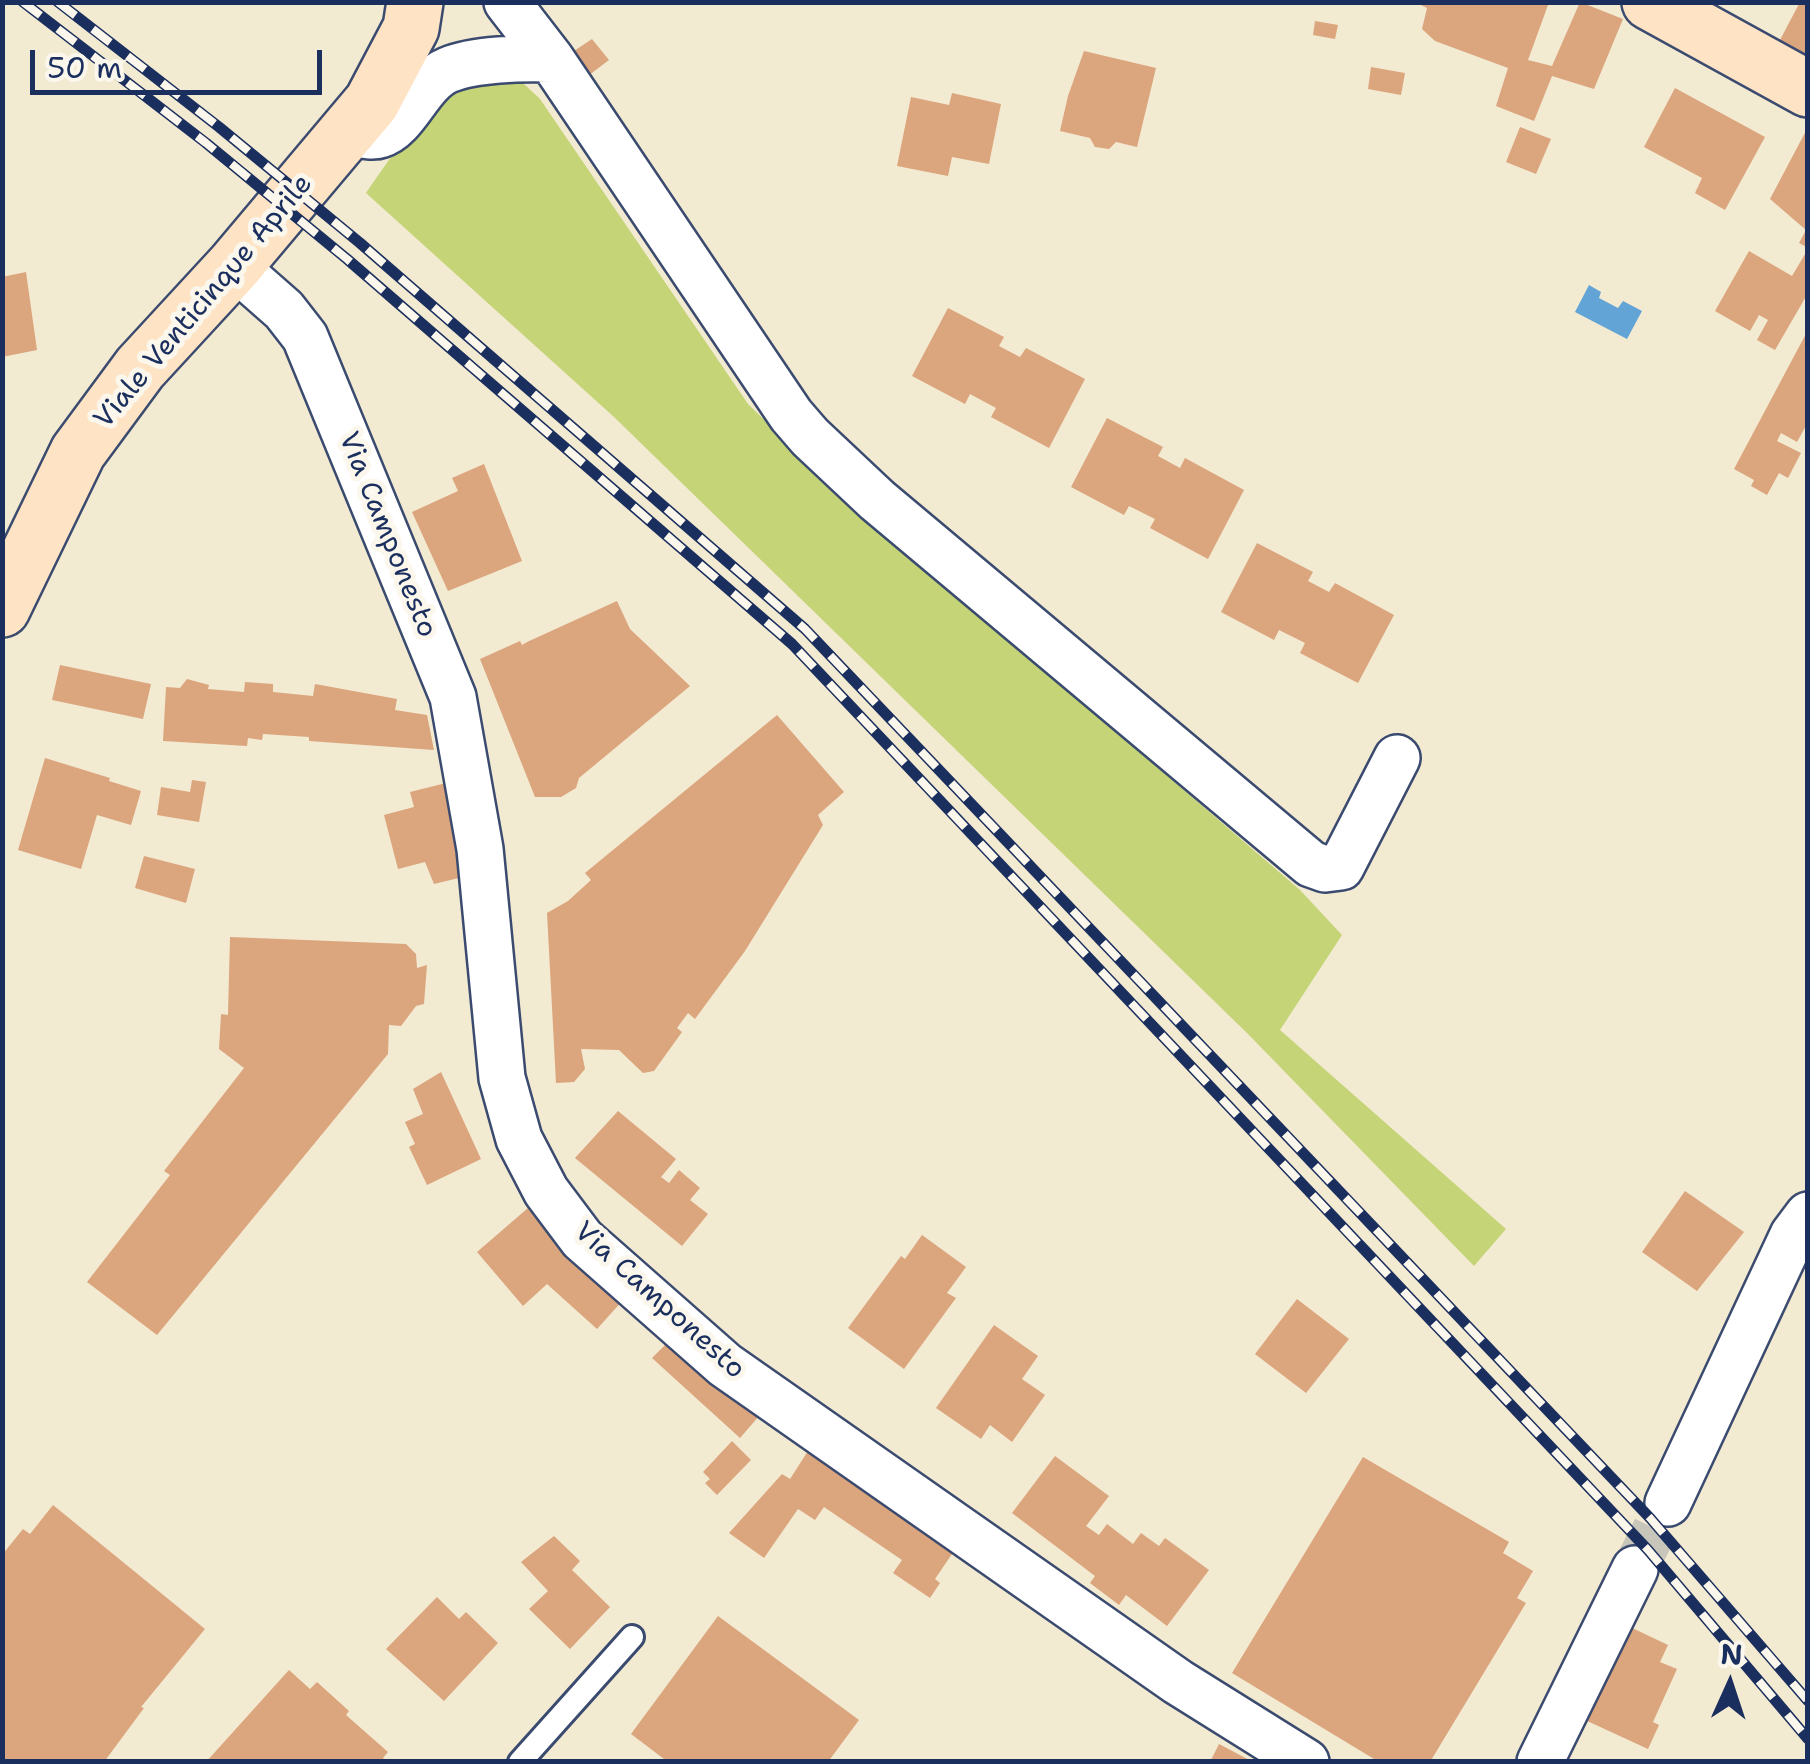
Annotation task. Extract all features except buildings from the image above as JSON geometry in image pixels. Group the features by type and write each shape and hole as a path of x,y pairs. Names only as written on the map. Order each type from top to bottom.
{"main road":[{"name":"Viale Venticinque Aprile","path":"2,609 78,452 140,368 234,266 372,102 411,28 415,2"},
{"path":"1650,2 1808,89"}],"street":[{"path":"507,2 551,60 790,415 877,500 1311,864 1341,867 1350,856 1397,758"},
{"path":"349,132 378,136 391,129 426,86 448,70 516,58 551,60"},
{"name":"Via Camponesto","path":"234,266 284,310 305,337 453,697 480,849 502,1078 519,1139 546,1191 582,1239 725,1364 1178,1682 1306,1762"},
{"path":"1668,1503 1793,1236 1808,1215"},
{"path":"1540,1762 1635,1569"}],"lane":[{"path":"520,1762 632,1638"}],"green space":[{"path":"481,83 523,83 540,99 748,404 849,502 1300,890 1342,935 1280,1030 1506,1229 1474,1266 1247,1033 614,417 366,193 413,130 442,103"}],"water":[{"path":"1589,285 1601,292 1599,298 1618,308 1623,301 1642,311 1627,339 1575,312"}],"tunnel":[{"path":"1635,1569 1668,1503"}],"railway":[{"path":"23,2 206,143 347,259 792,644 1648,1550 1808,1739"},
{"path":"58,2 360,243 805,629 1650,1518 1808,1701"}]}
